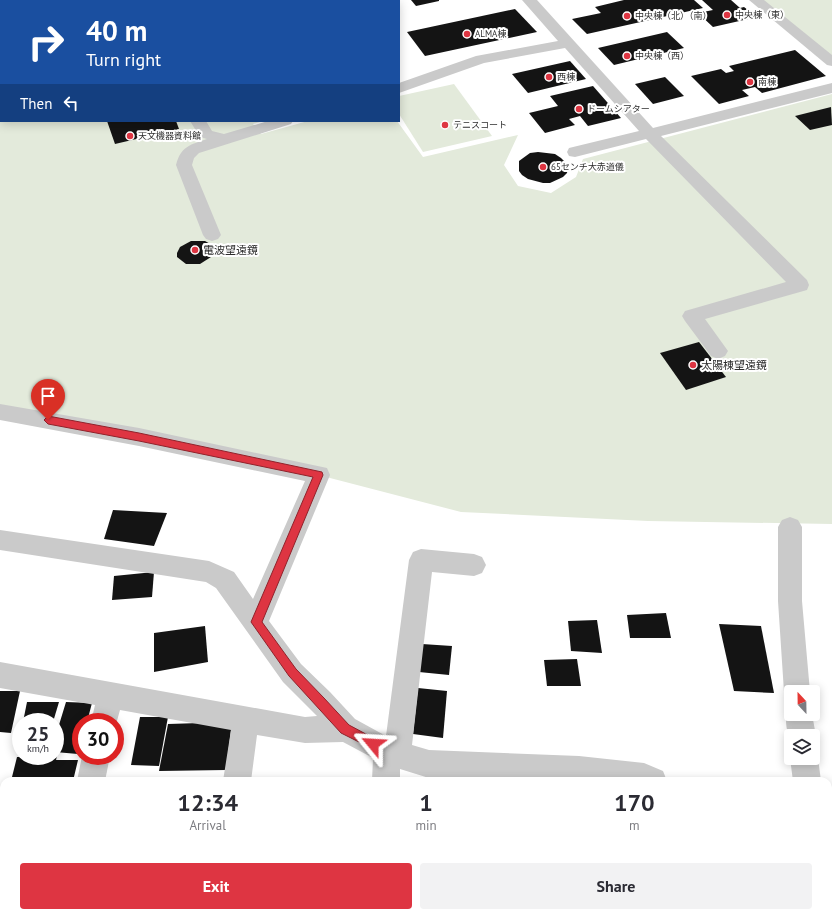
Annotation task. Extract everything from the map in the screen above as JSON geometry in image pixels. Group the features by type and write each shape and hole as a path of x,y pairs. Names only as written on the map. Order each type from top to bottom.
{"street":[{"path":"529,0 650,134 800,285 692,316 718,351"},
{"path":"756,0 832,62"},
{"path":"400,88 481,59 569,43"},
{"path":"575,152 832,88"},
{"path":"199,122 206,134 223,139"},
{"path":"212,235 184,165 186,157 193,149 282,122"},
{"path":"0,412 139,437 319,475 256,622"},
{"path":"790,527 790,601 796,685"},
{"path":"0,540 209,572 224,580 292,673 345,729 392,752 428,764 527,774 593,772 644,777"},
{"path":"387,777 392,752 421,560 474,564"},
{"path":"0,675 305,730 345,729"},
{"path":"106,713 110,696"},
{"path":"239,777 246,719"},
{"path":"92,777 94,765"},
{"path":"805,765 806,777"}],"green space":[{"path":"757,0 832,0 832,61"},
{"name":"テニスコート","path":"454,84 492,136 423,152 400,116 400,96"},
{"path":"832,94 832,524 648,521 461,512 184,440 0,406 0,122 260,122 253,124 261,134 304,122 398,122 423,157 518,135 504,165 518,186 551,193 576,177 583,159"}],"building":[{"path":"411,0 439,0 439,1 416,6"},
{"name":"中央棟（北）（南）","path":"624,0 694,0 703,8 587,34 572,19 601,13 595,7"},
{"name":"中央棟（東）","path":"702,0 731,0 740,8 744,7 757,17 713,27 698,13 713,10"},
{"name":"ALMA棟","path":"515,9 537,32 425,56 407,32"},
{"name":"中央棟（西）","path":"667,32 684,48 614,65 598,48"},
{"name":"南棟","path":"795,50 826,76 762,93 755,87 742,90 749,96 719,104 691,76 721,69 726,73 734,71 729,66"},
{"name":"西棟","path":"570,61 586,79 528,93 512,74"},
{"path":"665,77 684,96 653,104 635,84"},
{"name":"ドームシアター","path":"593,86 621,118 588,126 580,116 569,119 575,125 545,133 529,113 558,106 550,96"},
{"path":"831,107 832,125 810,130 795,116"},
{"name":"天文機器資料館","path":"107,122 176,122 179,129 115,144"},
{"name":"65センチ大赤道儀","path":"538,152 555,154 561,158 566,163 568,168 567,173 563,177 550,183 543,183 528,179 522,175 519,171 519,161 530,153"},
{"name":"電波望遠鏡","path":"191,241 205,241 212,245 211,257 200,264 186,264 177,257 180,247"},
{"name":"太陽棟望遠鏡","path":"699,342 726,377 686,390 660,353"},
{"path":"113,510 167,513 154,546 104,539"},
{"path":"154,572 152,597 112,600 114,576"},
{"path":"666,613 671,638 630,638 627,615"},
{"path":"597,620 602,653 571,651 568,621"},
{"path":"719,624 761,626 774,693 734,691"},
{"path":"205,626 208,662 154,672 154,633"},
{"path":"422,644 452,646 449,675 419,672"},
{"path":"577,659 581,686 547,686 544,660"},
{"path":"418,688 447,691 443,738 413,734"},
{"path":"0,691 20,691 15,713 12,713 11,733 0,732"},
{"path":"27,702 59,702 56,713 25,713"},
{"path":"66,702 92,703 89,713 72,713 72,753 64,753 64,713 63,713"},
{"path":"140,717 168,717 159,766 131,765"},
{"path":"232,722 226,770 159,771 168,724"},
{"path":"64,760 72,760 72,765 77,765 74,777 12,777 15,765 64,765"}],"place":[{"name":"中央棟（東）","path":"727,15"},
{"name":"中央棟（北）（南）","path":"627,16"},
{"name":"ALMA棟","path":"467,34"},
{"name":"中央棟（西）","path":"627,56"},
{"name":"西棟","path":"549,77"},
{"name":"南棟","path":"750,82"},
{"name":"ドームシアター","path":"579,109"},
{"name":"テニスコート","path":"445,125"},
{"name":"天文機器資料館","path":"130,136"},
{"name":"65センチ大赤道儀","path":"543,167"},
{"name":"電波望遠鏡","path":"195,250"},
{"name":"太陽棟望遠鏡","path":"693,365"}],"route":[{"path":"48,420 139,437 319,475 256,622 292,673 345,729 373,744"}]}
